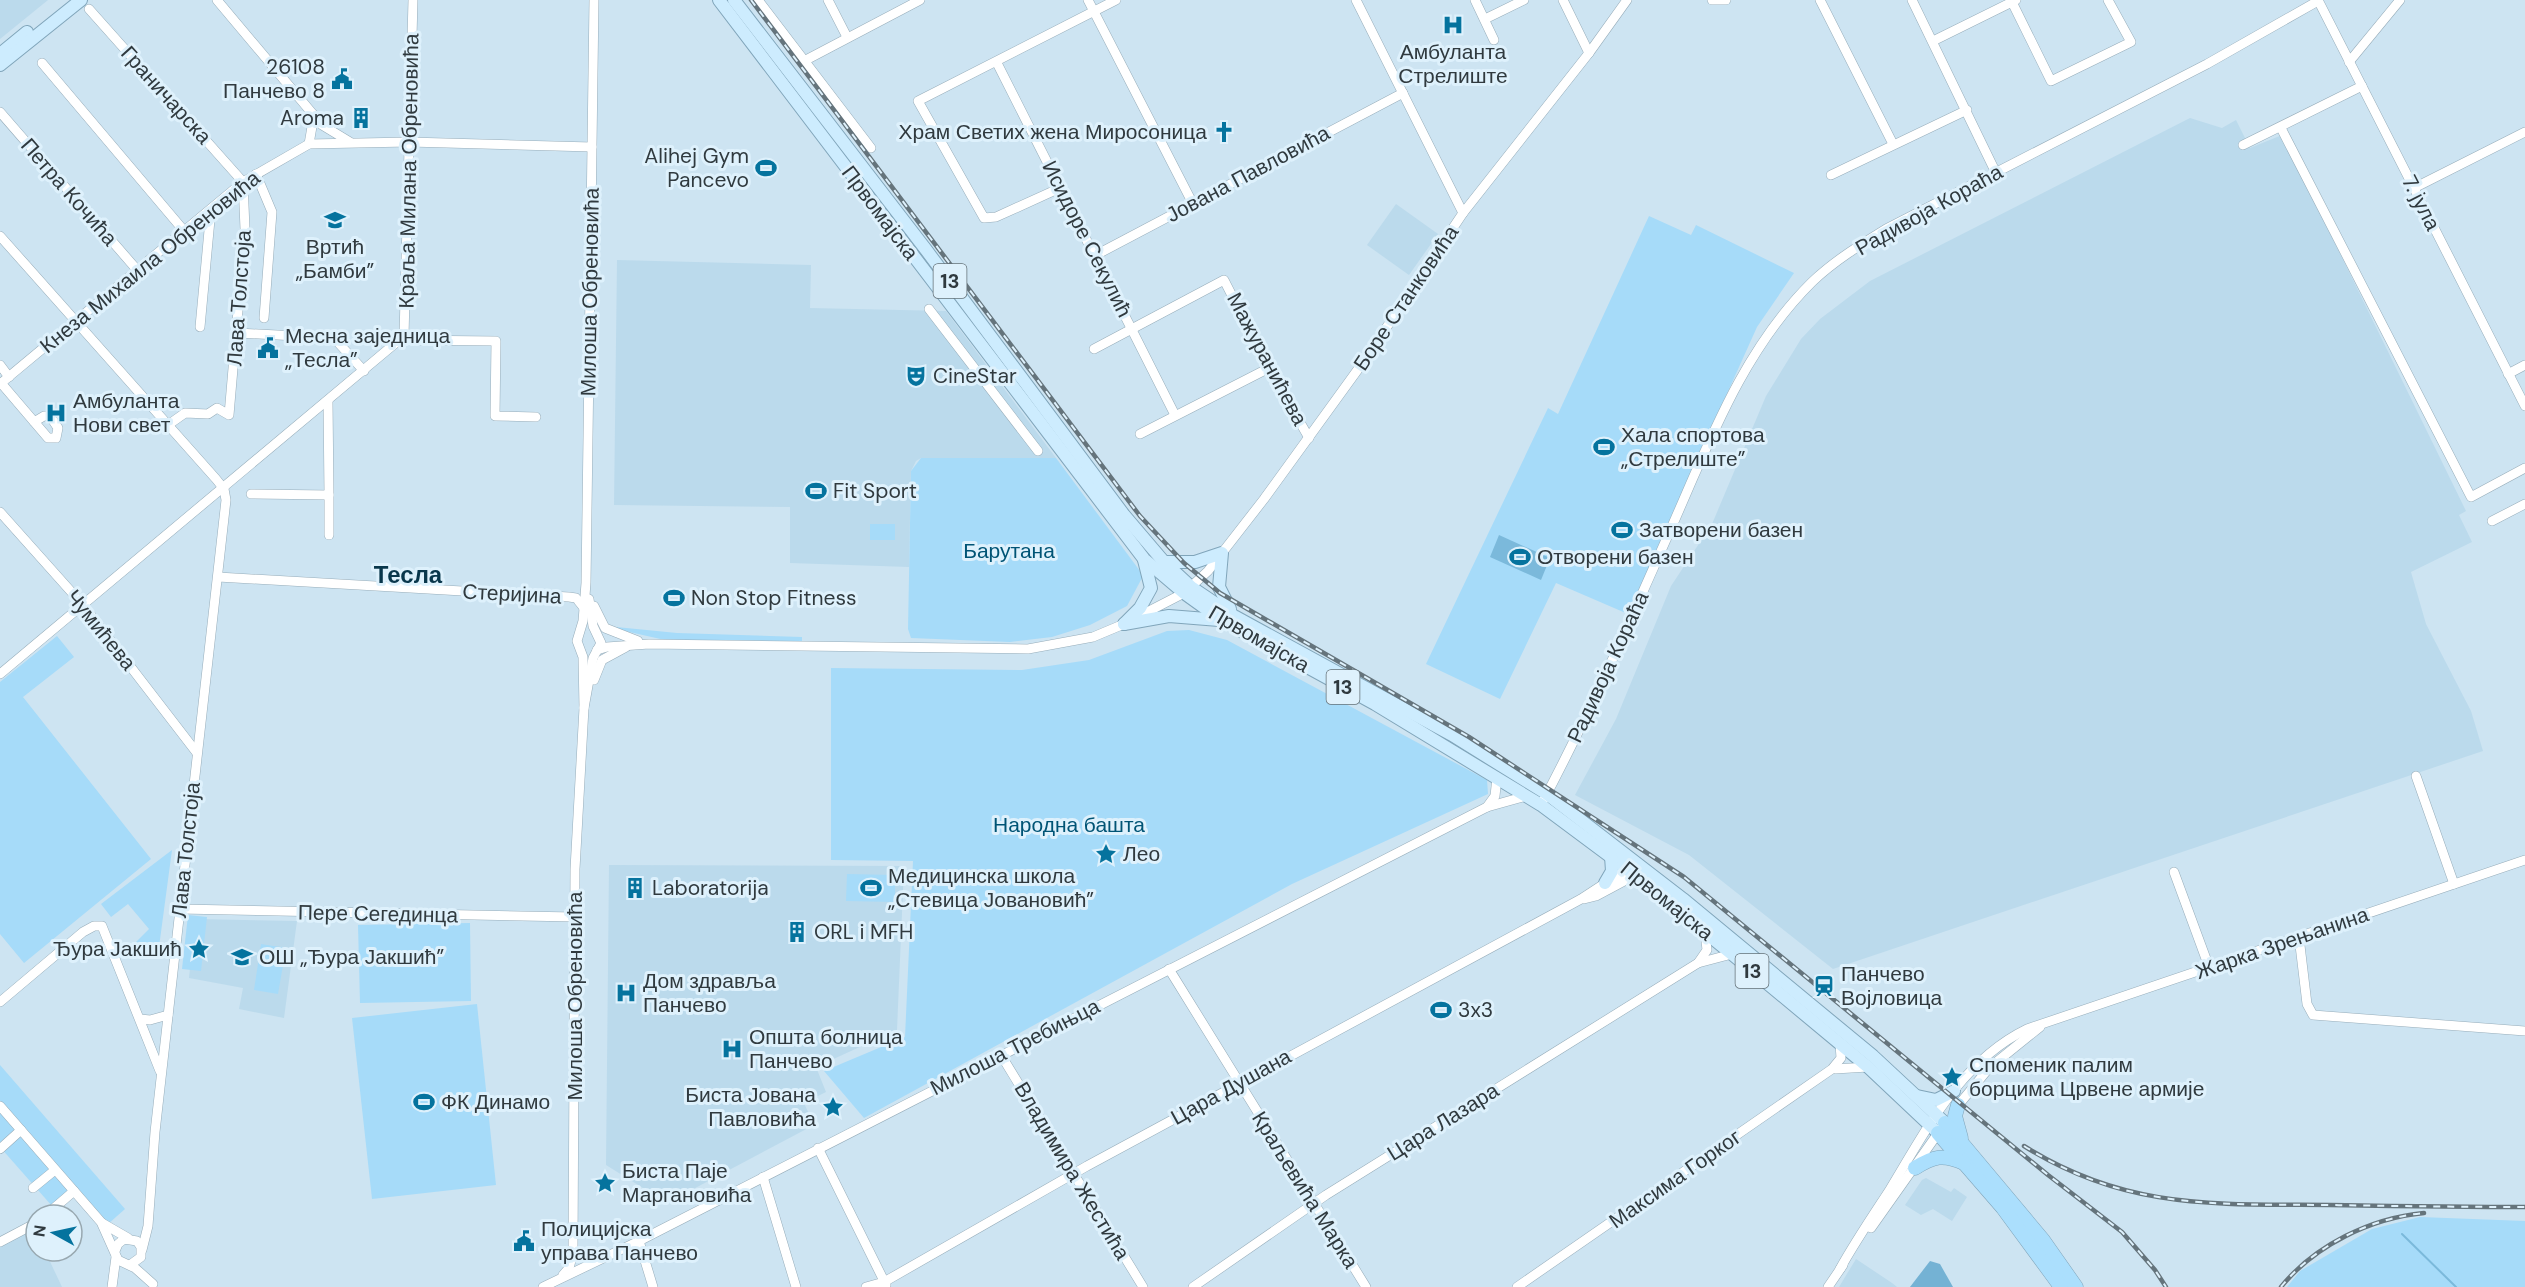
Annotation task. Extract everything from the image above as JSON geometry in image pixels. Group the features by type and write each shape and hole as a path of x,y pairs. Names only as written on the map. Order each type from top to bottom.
{"highway":[{"path":"1956,1098 1956,1123 1963,1142"},
{"name":"13","path":"1937,1124 1963,1142 2043,1240 2076,1287"},
{"name":"13","path":"1937,1124 2061,1287"},
{"path":"1915,1168 1931,1157 1940,1156 1966,1164"}],"main road":[{"path":"0,54 69,0"},
{"name":"Првомајска","path":"719,0 1144,559 1229,618 1526,796 1544,799 1611,856 1637,869 1705,932 1937,1124"},
{"name":"Првомајска","path":"734,0 927,250 1130,524 1188,590"},
{"path":"0,65 85,5"},
{"path":"1124,624 1169,616 1229,618 1220,593 1222,553 1195,562 1164,562"},
{"path":"1124,624 1140,608 1150,588 1149,571 1144,559"},
{"name":"Првомајска","path":"1229,618 1452,735 1544,799 1637,869 1873,1056 1916,1096 1937,1124"},
{"path":"1605,883 1612,871 1611,856"},
{"path":"1916,1096 1936,1100 1956,1098"}],"street":[{"path":"217,0 322,125 352,143"},
{"name":"Краља Милана Обреновића","path":"401,340 406,321 413,0"},
{"name":"Милоша Обреновића","path":"586,583 594,0"},
{"path":"758,0 871,148"},
{"path":"828,0 847,37"},
{"path":"804,61 921,0"},
{"path":"1088,0 1192,202"},
{"path":"1060,188 996,217 984,218 918,101 998,63 1116,0"},
{"path":"1356,0 1463,213"},
{"path":"1475,0 1494,40"},
{"path":"1485,19 1524,0"},
{"path":"1563,0 1589,53"},
{"name":"Боре Станковића","path":"1188,590 1222,553 1309,438 1364,361 1463,213 1589,53 1627,0"},
{"path":"1712,0 1726,0"},
{"path":"1820,0 1893,144"},
{"path":"1912,0 1996,173"},
{"path":"1933,40 2013,1 2051,81 2131,42 2108,0"},
{"name":"7. јула","path":"2318,0 2525,406"},
{"name":"Радивоја Кораћа","path":"1544,799 1599,688 1704,452 1741,377 1765,338 1788,308 1838,261 1886,229 2235,49 2318,0"},
{"path":"2349,62 2400,0"},
{"name":"Граничарска","path":"85,5 243,182"},
{"path":"42,63 185,232"},
{"name":"Исидоре Секулић","path":"998,63 1175,415"},
{"path":"2243,145 2362,86"},
{"name":"Јована Павловића","path":"1094,256 1192,202 1403,93"},
{"path":"1831,175 1967,110"},
{"name":"Петра Кочића","path":"0,112 138,271"},
{"path":"309,144 314,116"},
{"path":"2281,128 2471,497 2525,468"},
{"path":"2414,188 2525,132"},
{"name":"Кнеза Михаила Обреновића","path":"3,381 243,182 309,144 409,142 592,147"},
{"path":"256,174 272,212 264,318"},
{"name":"Лава Толстоја","path":"168,425 190,412 208,414 217,408 229,415 238,333 245,230 243,182"},
{"path":"200,327 211,209"},
{"path":"0,236 224,489"},
{"name":"Мажуранићева","path":"1132,328 1224,280 1269,368 1309,438"},
{"path":"929,309 1038,452"},
{"path":"1094,349 1132,328"},
{"path":"238,333 334,338 364,371"},
{"path":"0,674 401,340 496,341 495,416 536,417"},
{"path":"0,365 3,381 34,422"},
{"path":"2508,374 2525,365"},
{"path":"1140,434 1269,368"},
{"path":"328,401 329,535"},
{"name":"Лава Толстоја","path":"130,1238 143,1228 147,1211 218,577 226,500 224,489"},
{"path":"251,494 329,495"},
{"path":"2492,521 2525,504"},
{"name":"Чумићева","path":"0,512 83,605 197,753"},
{"name":"Стеријина","path":"218,577 569,597 576,598 585,608"},
{"path":"584,708 596,651 601,643 586,583"},
{"path":"584,708 583,662 578,641 585,608 586,583"},
{"path":"580,634 588,630 633,643 649,644 1007,650 1070,643 1124,624 1188,590"},
{"path":"589,597 602,626 633,643"},
{"path":"580,649 587,653 633,643"},
{"path":"586,695 602,660 633,643"},
{"name":"Милоша Обреновића","path":"559,1279 569,1268 573,1253 575,917 584,708"},
{"path":"2416,776 2454,884"},
{"path":"1487,807 1495,796 1497,777"},
{"name":"Милоша Требињца","path":"543,1287 639,1241 1487,807 1526,796"},
{"name":"Жарка Зрењанина","path":"1828,1287 1937,1124 1995,1047 2027,1029 2040,1027 2525,860"},
{"name":"Цара Душана","path":"866,1287 884,1285 1073,1174 1581,899 1605,883 1637,869"},
{"name":"Цара Душана","path":"1581,899 1596,896 1637,869"},
{"path":"2174,872 2210,968"},
{"name":"Пере Сегединца","path":"180,909 575,917"},
{"path":"0,1002 83,932 98,925 103,927 161,1074"},
{"path":"1698,963 1707,950 1705,932"},
{"path":"2299,937 2307,1004 2313,1015 2525,1031"},
{"name":"Цара Лазара","path":"1193,1287 1314,1203 1698,963 1732,954"},
{"name":"Краљевића Марка","path":"1169,969 1238,1084 1366,1287"},
{"path":"140,1019 168,1015"},
{"name":"Жарка Зрењанина","path":"1840,1269 1915,1168 1937,1124 1956,1098 2040,1027"},
{"path":"1832,1069 1842,1058 1840,1044"},
{"name":"Владимира Жестића","path":"1001,1055 1143,1287"},
{"path":"1832,1069 1868,1067"},
{"name":"Максима Горког","path":"1517,1287 1832,1069"},
{"path":"0,1106 100,1222 116,1254 154,1285"},
{"path":"0,1149 21,1130"},
{"path":"818,1148 884,1285"},
{"path":"33,1188 55,1170"},
{"path":"763,1177 796,1287"},
{"path":"60,1203 74,1191"},
{"name":"Лава Толстоја","path":"142,1252 148,1226 147,1211"},
{"path":"100,1222 137,1241 154,1285"},
{"path":"0,1242 24,1229"},
{"path":"112,1287 119,1242 130,1238"},
{"path":"639,1241 653,1287"},
{"path":"117,1287 119,1274 128,1265 138,1261 142,1252"},
{"path":"573,1253 582,1261 593,1264"}],"shaded area":[{"path":"0,0 48,0 0,39"},
{"path":"2190,118 2222,128 2236,120 2250,148 2282,135 2466,511 2459,515 2472,542 2411,572 2426,624 2471,711 2483,751 1833,969 1689,855 1575,795 1616,719 1671,586 1712,524 1766,396 1801,339 1820,319 1870,281"},
{"path":"1396,204 1438,234 1409,275 1367,245"},
{"path":"617,260 811,265 810,308 946,311 1056,458 921,458 916,461 911,471 909,567 790,563 790,507 614,505"},
{"name":"Отворени базен","path":"1499,535 1550,558 1541,580 1490,557"},
{"name":"Општа болница Панчево","path":"609,865 904,866 897,1030 816,1067 826,1092 804,1103 814,1125 667,1203 606,1165"},
{"name":"ОШ „Ђура Јакшић”","path":"195,919 297,921 284,1018 239,1009 243,988 189,978"},
{"path":"1926,1178 1951,1192 1954,1188 1967,1197 1952,1221 1933,1209 1921,1215 1905,1205 1922,1180"},
{"path":"24,1234 24,1263 51,1263 62,1287 0,1287 0,1246"},
{"path":"1856,1259 1892,1283 1897,1287 1839,1287"},
{"path":"1930,1261 1940,1264 1953,1287 1910,1287"}],"green space":[{"path":"1649,216 1691,235 1696,225 1794,273 1757,327 1628,614 1556,583 1500,699 1426,664 1548,408 1558,414"},
{"name":"Барутана","path":"921,458 1056,458 1140,571 1142,578 1127,606 1090,625 1052,637 1010,642 911,638 908,629 911,471"},
{"path":"870,524 895,524 895,540 870,540"},
{"path":"616,627 677,633 802,637 802,641 665,640 616,629"},
{"name":"Народна башта","path":"1189,630 1227,640 1487,780 1488,794 1292,884 864,1118 824,1071 905,1037 913,861 831,860 831,668 1022,670 1089,660 1167,631"},
{"path":"57,636 74,657 23,697 151,859 24,963 0,934 0,682"},
{"path":"172,850 159,947 137,944 136,942 149,929 128,904 111,917 101,904"},
{"name":"Медицинска школа „Стевица Јовановић”","path":"847,874 895,875 895,902 846,901"},
{"path":"188,915 207,917 201,971 182,969"},
{"path":"470,923 471,1001 360,1003 358,925"},
{"path":"261,944 286,948 278,994 254,990"},
{"name":"ФК Динамо","path":"477,1004 496,1185 372,1199 352,1018"},
{"path":"0,1065 125,1209 108,1224 0,1101"},
{"path":"0,1112 69,1191 55,1203 49,1203 0,1147"},
{"path":"2420,1217 2525,1221 2525,1287 2287,1287 2300,1271 2372,1229"}],"waterway":[{"path":"2402,1234 2456,1287"}],"railway":[{"path":"751,0 1140,516 1184,563 1220,593 1469,737 1684,877 2048,1175 2122,1232 2155,1270 2166,1287"},
{"path":"2024,1146 2062,1167 2099,1182 2135,1193 2172,1199 2248,1204 2525,1207"},
{"path":"2281,1287 2310,1258 2345,1236 2384,1221 2424,1213"}],"place":[{"name":"Амбуланта Стрелиште","path":"1453,25"},
{"name":"26108 Панчево 8","path":"342,79"},
{"name":"Aroma","path":"361,118"},
{"name":"Храм Светих жена Миросоница","path":"1224,132"},
{"name":"Alihej Gym Pancevo","path":"766,168"},
{"name":"Вртић „Бамби”","path":"335,220"},
{"name":"Месна заједница „Тесла”","path":"268,348"},
{"name":"CineStar","path":"916,376"},
{"name":"Амбуланта Нови свет","path":"56,413"},
{"name":"Хала спортова „Стрелиште”","path":"1604,447"},
{"name":"Fit Sport","path":"816,491"},
{"name":"Затворени базен","path":"1622,530"},
{"name":"Отворени базен","path":"1520,557"},
{"name":"Non Stop Fitness","path":"674,598"},
{"name":"Лео","path":"1106,854"},
{"name":"Laboratorija","path":"635,888"},
{"name":"Медицинска школа „Стевица Јовановић”","path":"871,888"},
{"name":"ORL i MFH","path":"797,932"},
{"name":"Ђура Јакшић","path":"199,949"},
{"name":"ОШ „Ђура Јакшић”","path":"242,957"},
{"name":"Панчево Војловица","path":"1824,986"},
{"name":"Дом здравља Панчево","path":"626,993"},
{"name":"3x3","path":"1441,1010"},
{"name":"Општа болница Панчево","path":"732,1049"},
{"name":"Споменик палим борцима Црвене армије","path":"1952,1077"},
{"name":"ФК Динамо","path":"424,1102"},
{"name":"Биста Јована Павловића","path":"833,1107"},
{"name":"Биста Паје Маргановића","path":"605,1183"},
{"name":"Полицијска управа Панчево","path":"524,1241"}],"district":[{"name":"Тесла","path":"408,574"}]}
